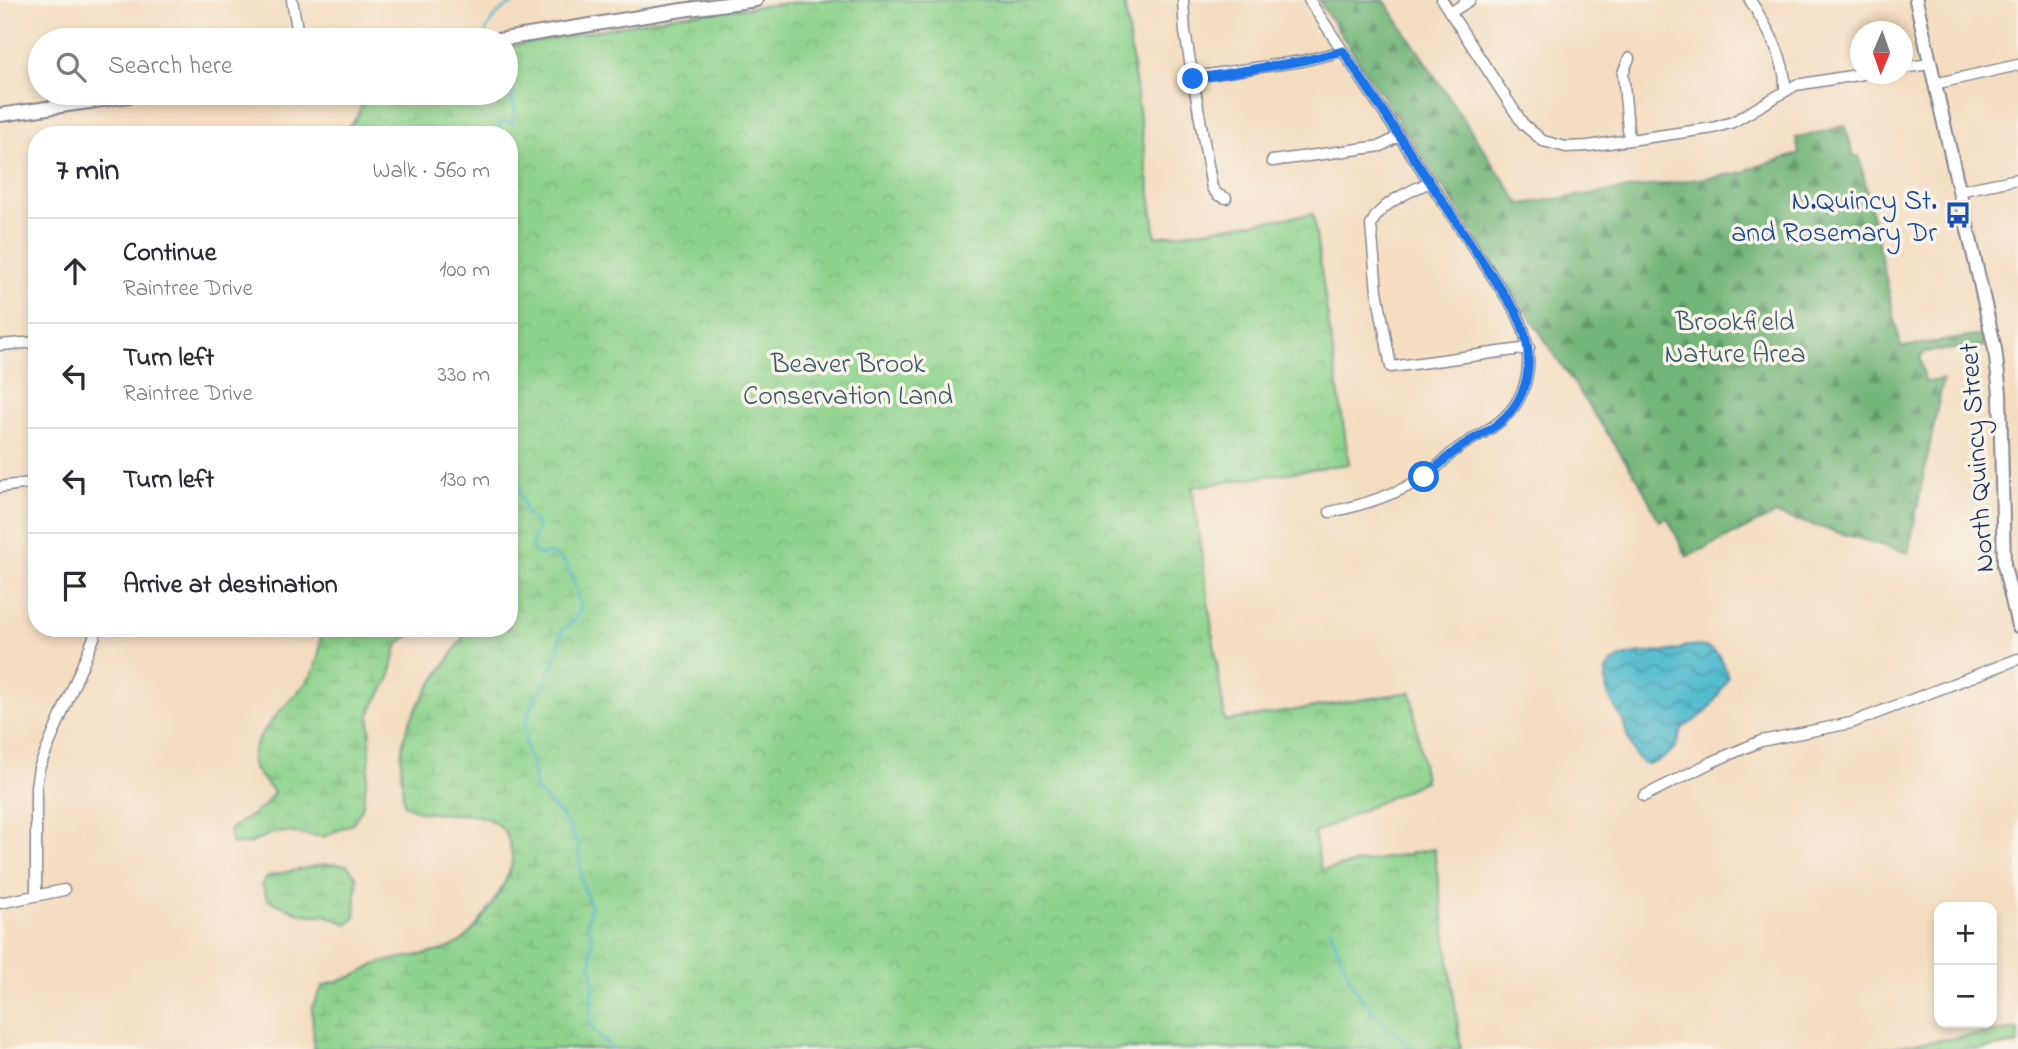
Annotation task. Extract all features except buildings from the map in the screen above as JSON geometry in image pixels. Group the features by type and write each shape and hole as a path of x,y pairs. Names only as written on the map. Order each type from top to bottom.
{"main road":[{"path":"518,37 682,9 756,0"},
{"name":"North Quincy Street","path":"1916,0 1995,349 2000,394 2004,565 2018,626"},
{"path":"0,115 68,105"}],"street":[{"path":"292,0 297,28"},
{"path":"1183,0 1185,32 1212,187 1218,195 1226,198"},
{"path":"1309,0 1516,312 1529,348 1526,380 1518,401 1498,424 1454,452 1424,477 1371,503 1330,512"},
{"path":"1442,0 1523,124 1543,141 1566,147 1713,128 1733,122 1785,91 1808,82 1850,76"},
{"path":"1450,13 1470,0"},
{"path":"1750,0 1783,66 1785,91"},
{"path":"1193,77 1302,61 1343,51"},
{"path":"1629,58 1623,73 1629,140"},
{"path":"1913,66 1930,64"},
{"path":"1934,84 2018,65"},
{"path":"1272,161 1381,146 1399,136"},
{"path":"1958,191 2018,179"},
{"path":"1430,182 1389,204 1375,215 1371,225 1380,307 1391,367 1529,348"},
{"path":"0,345 28,343"},
{"path":"0,487 28,483"},
{"path":"36,895 36,786 39,768 94,637"},
{"path":"1644,796 1761,741 1851,723 2018,659"},
{"path":"0,903 64,890"}],"green space":[{"name":"Beaver Brook Conservation Land","path":"815,0 1124,0 1156,237 1313,214 1349,464 1192,487 1225,721 1411,692 1425,781 1314,833 1321,870 1434,849 1461,1049 612,1049 592,1028 590,1014 594,983 591,965 592,938 588,924 590,905 582,882 578,843 561,815 535,789 533,769 525,743 528,714 556,660 562,630 574,621 581,609 573,580 564,562 558,556 540,555 532,550 533,536 538,526 534,519 526,514 518,484 518,126 499,126 499,123 512,123 516,110 513,105 518,105 518,45 680,15"},
{"name":"Brookfield Nature Area","path":"1318,0 1384,0 1520,204 1748,172 1748,169 1799,154 1796,138 1845,126 1853,156 1859,156 1901,347 1982,335 1985,346 1925,352 1920,358 1925,382 1943,380 1908,553 1775,514 1687,557 1667,517 1659,521 1639,481"},
{"path":"518,90 690,1049 314,1049 312,1007 323,986 356,975 377,964 441,951 460,942 491,905 505,882 512,862 506,833 494,822 468,814 427,813 404,804 401,763 405,734 411,719 463,637 518,637 518,126 348,126 357,117 361,105 518,105"},
{"path":"320,637 408,637 397,646 390,678 370,712 370,758 362,809 352,824 323,837 287,832 270,834 249,844 232,844 229,830 264,806 274,792 253,767 252,756 263,732 311,676 316,665"},
{"path":"326,864 347,865 357,878 355,918 348,924 328,916 302,914 268,900 262,885 268,876"},
{"path":"2018,1029 2018,1044 1978,1049 1879,1049"}],"water":[{"path":"1687,646 1704,647 1715,652 1728,677 1706,711 1682,729 1672,751 1660,760 1647,764 1634,752 1622,719 1610,699 1606,670 1622,657 1667,652"}],"waterway":[{"path":"487,28 499,12 525,0"},
{"path":"499,126 503,121 512,123 516,110 513,105"},
{"path":"518,484 526,514 534,519 538,526 533,536 532,550 540,555 558,556 564,562 573,580 581,609 574,621 562,630 556,660 528,714 525,743 533,769 535,789 561,815 578,843 582,882 590,905 588,924 592,938 591,965 594,983 590,1014 592,1028 612,1049"},
{"path":"1330,929 1359,994 1411,1049"}],"place":[{"name":"N.Quincy St. and Rosemary Dr","path":"1958,215"}],"route":[{"path":"1193,79 1302,61 1343,51 1516,312 1529,348 1529,367 1518,401 1498,424 1454,452 1424,477"}]}
